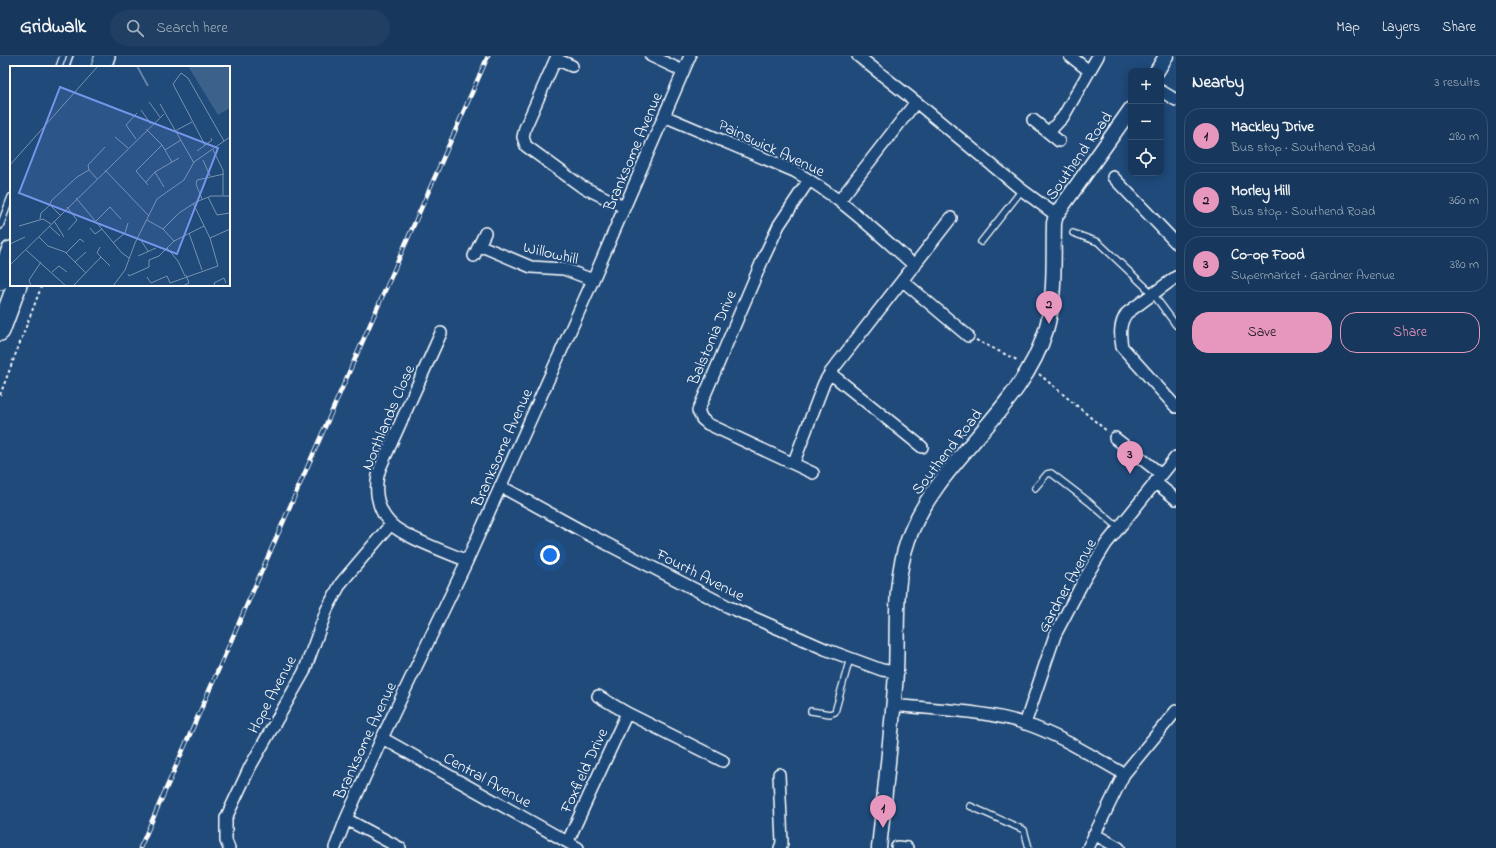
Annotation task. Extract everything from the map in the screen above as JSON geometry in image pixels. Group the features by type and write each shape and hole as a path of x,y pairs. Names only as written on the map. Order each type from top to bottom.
{"highway":[{"path":"80,66 84,56"},
{"path":"101,66 105,56"},
{"path":"0,280 10,254"},
{"path":"0,330 17,286"}],"street":[{"path":"650,56 683,71"},
{"name":"Branksome Avenue","path":"335,848 346,819 382,738 466,561 593,280 690,56"},
{"path":"859,56 1022,190 1056,215"},
{"path":"1070,56 1088,70"},
{"path":"1049,132 1063,117 1088,70 1098,56"},
{"path":"1159,68 1166,56"},
{"path":"572,66 557,58 525,128 524,141 529,150 581,186 624,207"},
{"path":"1164,93 1176,100"},
{"path":"839,201 916,102"},
{"name":"Southend Road","path":"879,848 896,672 899,575 907,540 927,501 946,474 975,441 1009,397 1038,350 1046,330 1050,312 1054,223 1056,215 1128,113"},
{"name":"Painswick Avenue","path":"664,116 794,171 839,201 915,266"},
{"path":"1033,120 1059,141"},
{"path":"1113,177 1176,243"},
{"name":"Balstonia Drive","path":"809,180 779,225 762,259 698,411 702,420 708,424 794,462 813,473"},
{"path":"794,462 824,383 830,373 903,282 951,218"},
{"path":"474,256 485,233"},
{"name":"Willowhill","path":"479,245 531,267 564,269 593,280"},
{"path":"1176,277 1123,318 1120,336 1122,347 1176,407"},
{"path":"903,282 968,336"},
{"name":"Northlands Close","path":"441,333 377,478 377,497 381,509 391,524 405,534 466,561"},
{"path":"830,373 922,447"},
{"path":"1115,438 1158,478 1176,499"},
{"name":"Gardner Avenue","path":"1025,724 1053,642 1066,612 1093,564 1119,528 1176,457"},
{"name":"Fourth Avenue","path":"500,486 582,531 729,607 804,641 882,670 896,672"},
{"name":"Hope Avenue","path":"228,847 225,826 226,818 250,767 304,672 327,609 341,583 391,524"},
{"path":"598,696 627,713 723,761"},
{"path":"893,705 984,715 1025,724 1063,739 1124,774"},
{"path":"1088,848 1124,774 1176,711"},
{"name":"Foxfield Drive","path":"568,841 627,713"},
{"name":"Central Avenue","path":"382,738 568,841 578,848"},
{"path":"779,774 782,843 780,848"},
{"path":"346,819 400,848"},
{"path":"1094,834 1119,848"}],"lane":[{"path":"59,66 63,56"},
{"path":"981,242 1022,190"},
{"path":"0,226 10,200"},
{"path":"1073,233 1098,242 1153,294 1176,325"},
{"path":"1035,488 1047,474 1051,473 1089,502 1119,528"},
{"path":"811,711 830,714 835,712 850,658"},
{"path":"970,806 1024,830 1029,848"}],"path":[{"path":"0,394 42,286"},
{"path":"968,336 1021,362"},
{"path":"1038,373 1115,438"}],"railway":[{"path":"140,848 488,56"}],"place":[{"name":"Morley Hill","path":"1049,324"},
{"name":"Co-op Food","path":"1130,474"},
{"name":"Mackley Drive","path":"883,828"}]}
